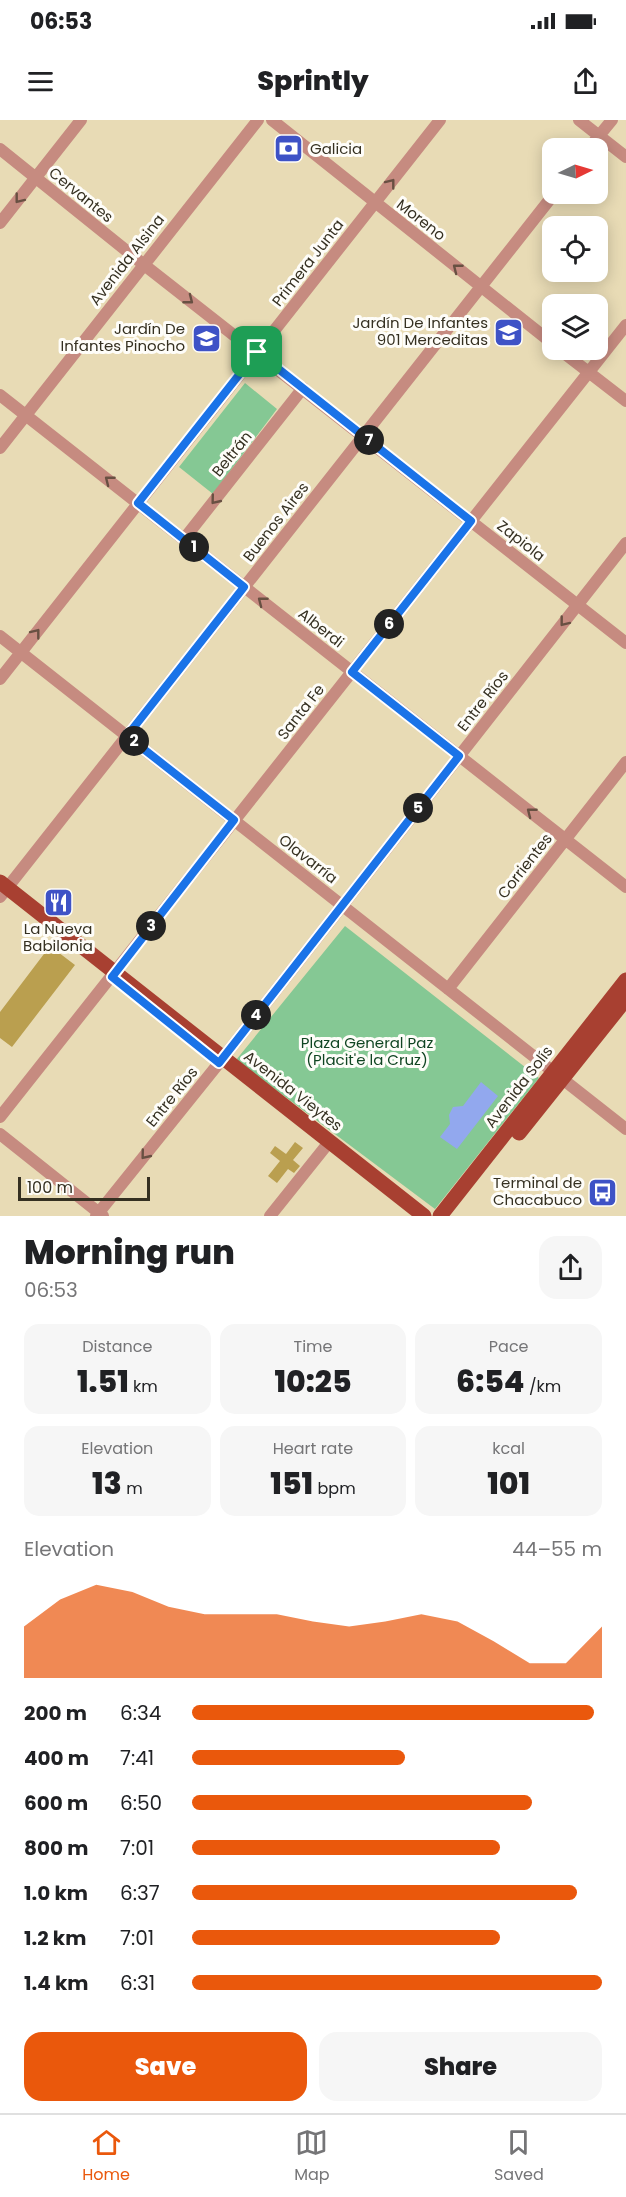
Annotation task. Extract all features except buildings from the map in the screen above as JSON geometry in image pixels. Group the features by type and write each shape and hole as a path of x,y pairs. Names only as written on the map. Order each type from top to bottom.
{"main road":[{"name":"Avenida Vieytes","path":"2,890 113,975 410,1216"},
{"name":"Avenida Solís","path":"450,1216 559,1076 626,980"},
{"name":"Avenida Solís","path":"440,1216 626,999"},
{"name":"Avenida Vieytes","path":"220,1061 424,1216"}],"street":[{"path":"0,223 81,120"},
{"name":"Avenida Alsina","path":"0,448 258,120"},
{"name":"Moreno","path":"272,120 542,335"},
{"name":"Primera Junta","path":"0,679 440,120"},
{"path":"579,120 626,157"},
{"path":"599,136 612,120"},
{"name":"Cervantes","path":"0,149 143,264"},
{"name":"Buenos Aires","path":"2,890 127,736 546,204"},
{"name":"Zapiola","path":"143,264 626,643"},
{"name":"Santa Fe","path":"0,1117 626,325"},
{"path":"573,360 626,401"},
{"name":"Beltrán","path":"183,539 303,388"},
{"name":"Alberdi","path":"0,395 626,887"},
{"name":"Entre Ríos","path":"100,1215 626,543"},
{"name":"Olavarría","path":"0,636 626,1129"},
{"name":"Corrientes","path":"448,988 626,762"},
{"path":"0,1134 100,1215"},
{"path":"270,1216 326,1146"}],"green space":[{"path":"245,383 277,409 213,494 179,467"},
{"name":"Plaza General Paz (Placit'e la Cruz)","path":"345,926 539,1078 435,1209 236,1060"}],"water":[{"path":"481,1082 498,1096 457,1149 440,1137 450,1124 449,1115 453,1107 463,1106"}],"place":[{"name":"Galicia","path":"289,149"},
{"name":"Jardín De Infantes 901 Merceditas","path":"509,332"},
{"name":"Jardín De Infantes Pinocho","path":"206,338"},
{"name":"La Nueva Babilonia","path":"58,902"},
{"name":"Terminal de Chacabuco","path":"603,1192"}],"route":[{"path":"257,352 471,521 352,672 459,756 219,1063 112,977 234,820 127,736 244,587 138,503 257,352"}]}
